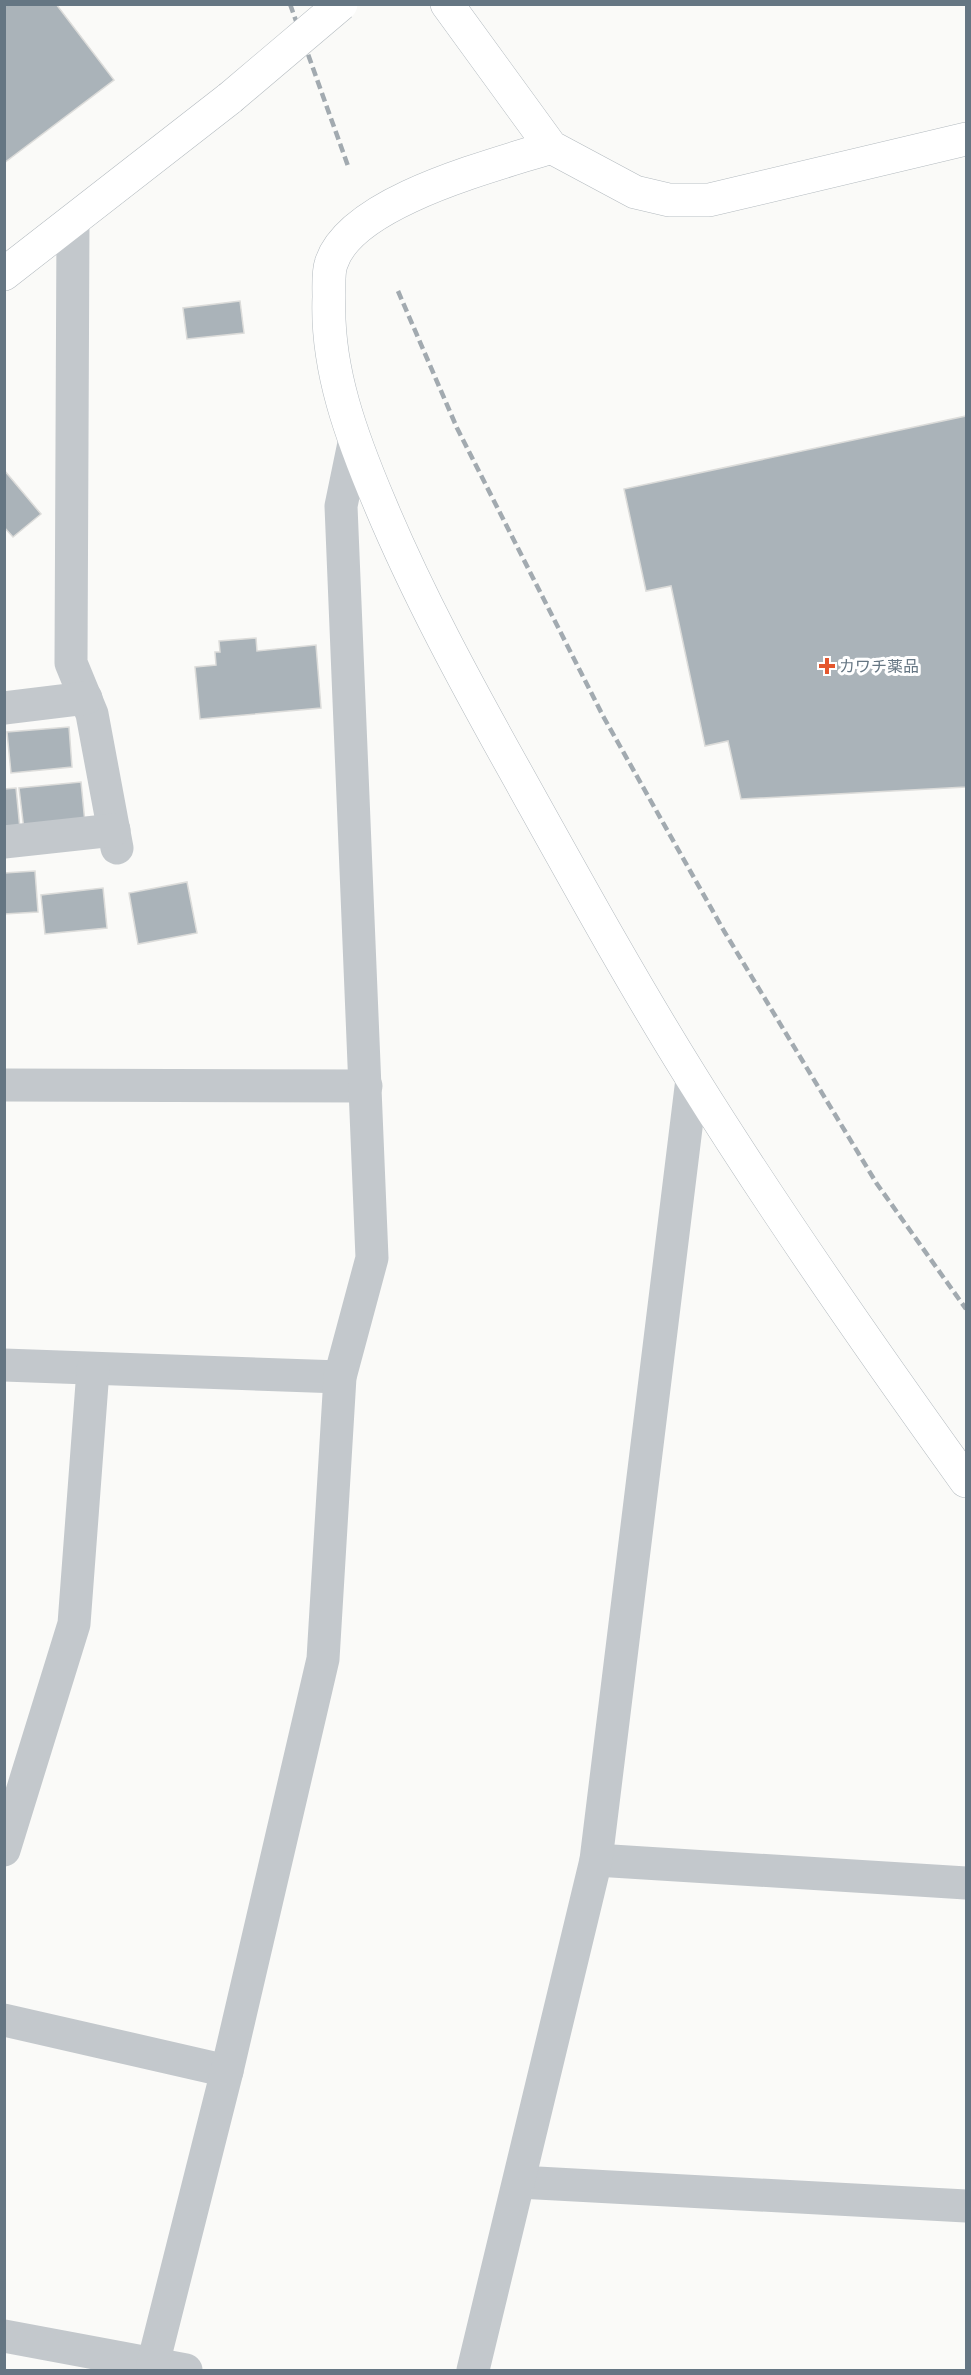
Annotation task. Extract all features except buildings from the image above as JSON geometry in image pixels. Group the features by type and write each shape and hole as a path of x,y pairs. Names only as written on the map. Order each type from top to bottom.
{"street":[{"path":"4,274 230,98 342,4"},
{"path":"447,4 551,147 635,192 669,200 708,200 966,139"},
{"path":"551,147 408,197 381,209 346,236 330,264 328,311 333,362 354,442 404,561 480,708 618,956 692,1078 836,1300 966,1481"},
{"path":"4,842 115,839 92,714 71,663 73,221"},
{"path":"153,2364 227,2071 323,1659 340,1377 372,1258 341,506 354,442"},
{"path":"4,708 86,698"},
{"path":"473,2370 596,1860 692,1078"},
{"path":"4,1085 366,1086"},
{"path":"4,1365 93,1370 340,1377"},
{"path":"5,1847 74,1624 93,1370"},
{"path":"596,1860 966,1883"},
{"path":"4,2020 227,2071"},
{"path":"519,2182 966,2206"},
{"path":"4,2336 186,2370"}],"railway":[{"path":"290,4 348,166"},
{"path":"398,291 457,428 603,716 724,931 877,1184 966,1309"}],"place":[{"name":"カワチ薬品","path":"827,666"}]}
